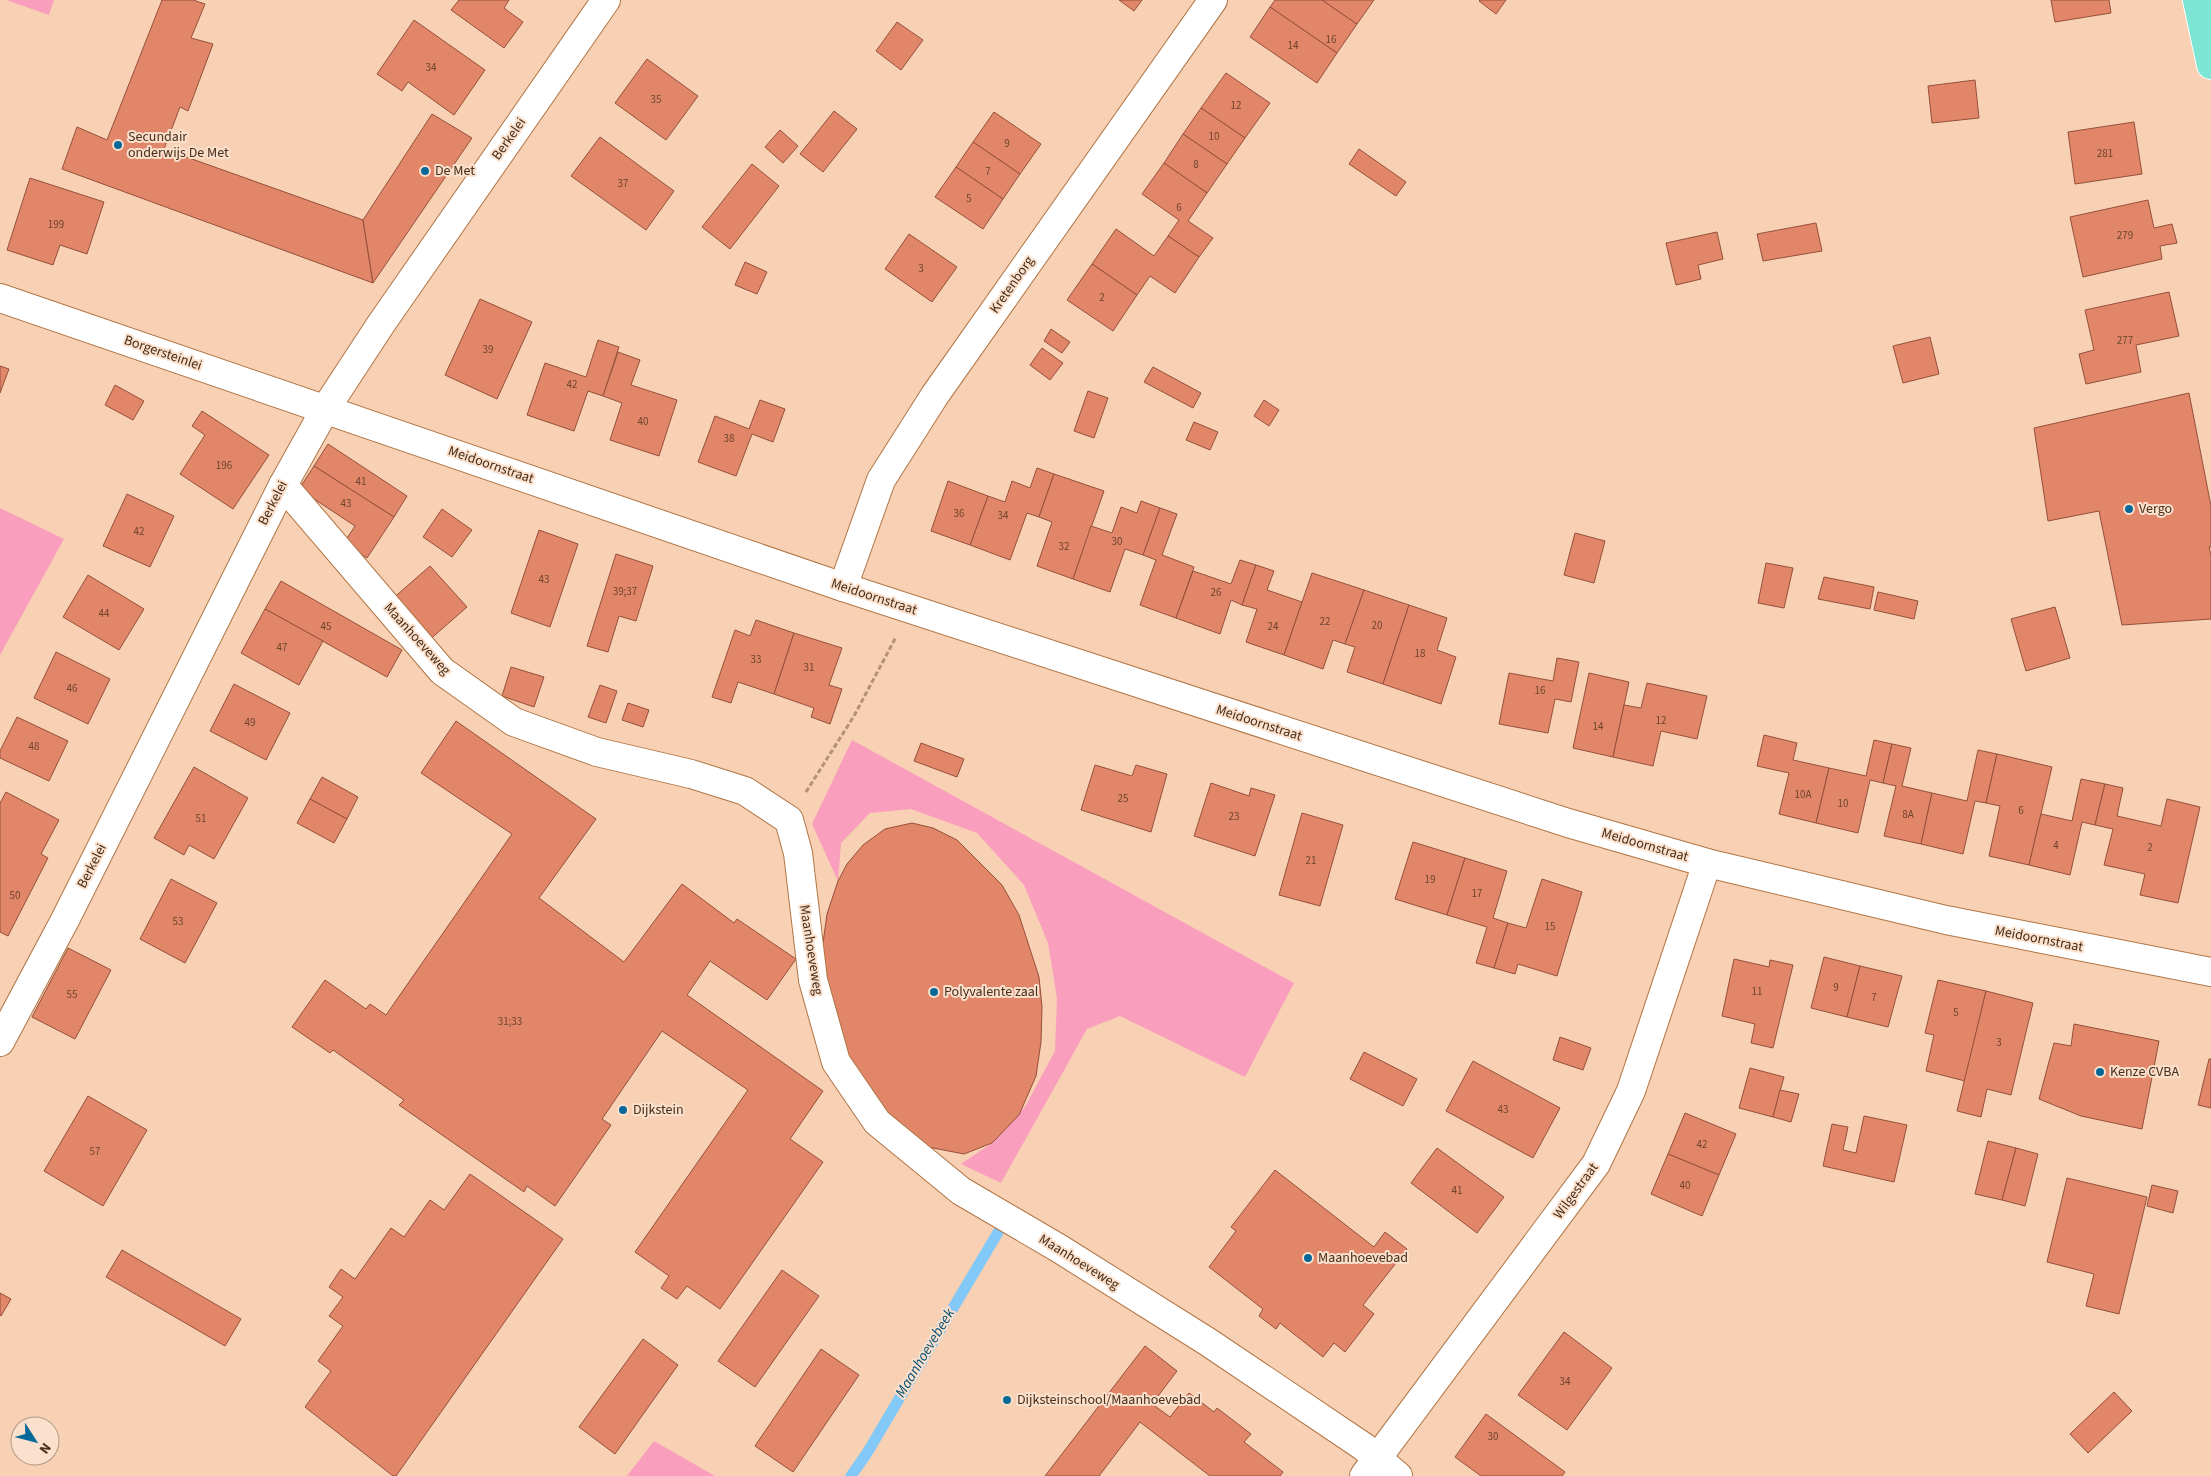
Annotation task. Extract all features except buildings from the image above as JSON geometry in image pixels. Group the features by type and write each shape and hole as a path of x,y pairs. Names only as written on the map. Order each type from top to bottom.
{"main road":[{"path":"2197,0 2211,65"}],"street":[{"name":"Berkelei","path":"0,1042 66,918 283,484 326,408 381,324 606,0"},
{"name":"Kretenborg","path":"843,587 881,480 935,395 1213,0"},
{"name":"Borgersteinlei","path":"0,298 326,408"},
{"name":"Meidoornstraat","path":"326,408 843,587 1568,823 1707,863 1946,920 2211,972"},
{"name":"Maanhoeveweg","path":"283,484 442,670 514,722 597,752 691,774 745,792 789,820 798,853 813,980 836,1062 877,1122 960,1191 1060,1249 1208,1342 1371,1467 1398,1476"},
{"name":"Wilgestraat","path":"1371,1467 1596,1164 1631,1090 1707,863"}],"path":[{"path":"789,820 854,716 911,609"}],"shaded area":[{"path":"6,0 54,0 49,15"},
{"path":"0,508 64,539 0,655"},
{"path":"852,740 1294,983 1245,1077 1120,1016 1087,1029 1001,1183 961,1164 992,1143 1025,1107 1055,1051 1057,998 1048,943 1024,885 977,833 911,809 870,813 841,843 838,881 812,824"},
{"path":"654,1441 715,1476 627,1476"}],"waterway":[{"name":"Maanhoevebeek","path":"851,1476 867,1453 1000,1229"}],"place":[{"name":"Secundair onderwijs De Met","path":"118,145"},
{"name":"De Met","path":"425,171"},
{"name":"Vergo","path":"2129,509"},
{"name":"Polyvalente zaal","path":"934,992"},
{"name":"Kenze CVBA","path":"2100,1072"},
{"name":"Dijkstein","path":"623,1110"},
{"name":"Maanhoevebad","path":"1308,1258"},
{"name":"Dijksteinschool/Maanhoevebad","path":"1007,1400"}]}
